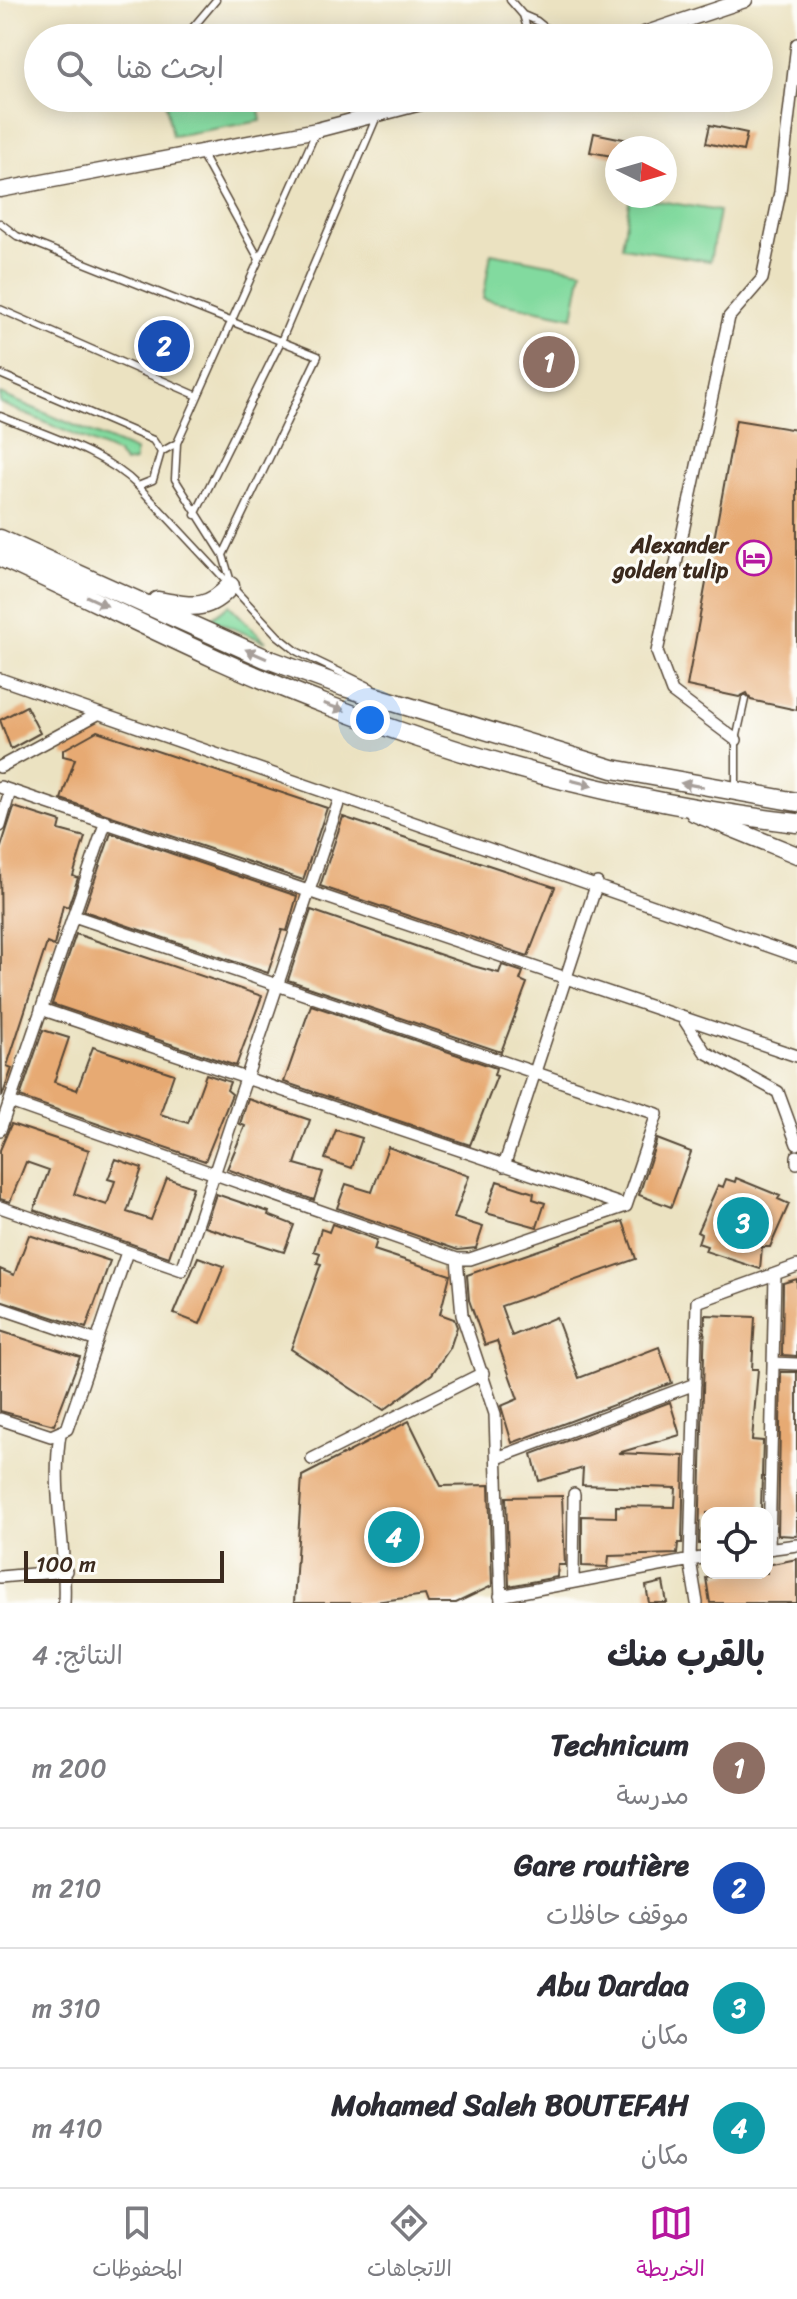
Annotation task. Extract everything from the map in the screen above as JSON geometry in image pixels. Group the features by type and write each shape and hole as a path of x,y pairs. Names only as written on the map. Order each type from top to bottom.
{"highway":[{"path":"0,529 29,552"},
{"path":"0,539 265,658 432,715 613,769 797,802"},
{"path":"0,557 326,705 524,768 666,804 797,823"},
{"path":"0,572 57,583"},
{"path":"137,598 200,606 219,598 230,586"}],"main road":[{"path":"666,804 797,855"}],"street":[{"path":"674,24 745,0"},
{"path":"736,740 672,692 657,652 729,317 762,279 780,192 797,44"},
{"path":"0,190 317,130 391,112"},
{"path":"0,679 96,715 597,883 797,956"},
{"path":"0,767 96,715"},
{"path":"0,826 5,789 797,1056"},
{"path":"0,1207 182,1270 340,798"},
{"path":"0,1130 106,821"},
{"path":"504,1166 597,883"},
{"path":"74,916 657,1114 626,1206"},
{"path":"41,1009 626,1206"},
{"path":"683,1018 705,1052 778,1092 797,1144"},
{"path":"10,1102 457,1259 470,1259 626,1206"},
{"path":"797,1156 797,1163"},
{"path":"0,1419 51,1436 67,1429 127,1252"},
{"path":"457,1259 462,1315 495,1414 500,1599 701,1558"},
{"path":"697,1603 690,1560 697,1302 797,1266"},
{"path":"769,1507 775,1274"},
{"path":"0,1308 97,1341"},
{"path":"773,1363 797,1364"},
{"path":"312,1459 483,1373"},
{"path":"497,1458 695,1384"},
{"path":"60,1434 55,1488 66,1571 64,1603"},
{"path":"573,1582 574,1494"},
{"path":"773,1548 797,1545"},
{"path":"0,1577 66,1571"}],"lane":[{"path":"196,24 216,0"},
{"path":"510,0 523,15 526,24"},
{"path":"523,15 541,24"},
{"path":"195,515 282,339 377,116"},
{"path":"230,586 233,579 223,555 175,479 177,443 317,130"},
{"path":"200,151 259,259"},
{"path":"0,223 17,236 229,323 282,339 318,356 223,555"},
{"path":"0,309 198,396"},
{"path":"0,374 153,440 161,452"},
{"path":"0,416 126,474 278,636 298,652 432,715"},
{"path":"138,486 153,480 161,452 177,443"},
{"path":"736,793 736,740 745,699"}],"green space":[{"path":"168,112 259,112 261,121 172,136"},
{"path":"677,204 719,211 710,261 622,247 628,208 677,208"},
{"path":"491,253 582,270 573,317 483,299"},
{"path":"0,394 135,451 135,461 125,463 116,453 0,403"},
{"path":"229,605 266,642 210,619"}],"building":[{"path":"710,125 747,133 743,151 706,143"},
{"path":"594,133 609,136 605,136 605,155 590,152"},
{"name":"Alexander golden tulip","path":"736,420 797,430 797,710 751,700 747,693 739,697 687,686"},
{"path":"26,706 40,733 11,749 0,720"},
{"path":"97,731 327,808 303,880 61,799 75,759 63,756 63,750"},
{"path":"14,807 61,822 59,830 85,837 73,876 78,878 68,907 63,905 54,946 47,943 7,1066 12,1068 2,1097 0,850"},
{"path":"343,817 555,887 528,956 320,886"},
{"path":"111,833 297,896 287,931 282,930 268,973 84,911"},
{"path":"311,910 473,966 499,973 502,965 523,972 520,980 527,983 501,1052 288,980"},
{"path":"76,934 262,996 236,1066 52,1004"},
{"path":"311,1005 496,1068 494,1075 497,1076 470,1145 284,1082"},
{"path":"43,1030 69,1038 54,1082 77,1090 93,1047 174,1074 160,1114 188,1123 206,1074 230,1082 227,1090 232,1094 205,1161 20,1097"},
{"path":"248,1099 310,1120 295,1164 323,1172 314,1200 227,1169 245,1126 240,1124"},
{"path":"11,1124 89,1150 74,1194 107,1205 115,1181 108,1179 116,1159 142,1168 127,1212 151,1220 167,1178 193,1187 169,1257 34,1210 49,1170 26,1162 10,1202 0,1199 0,1150"},
{"path":"336,1130 362,1138 352,1168 325,1159"},
{"path":"657,1139 691,1152 671,1207 639,1195"},
{"path":"388,1147 469,1176 454,1218 483,1227 476,1248 458,1250 337,1208 346,1184 372,1192"},
{"path":"736,1178 780,1196 778,1199 789,1204 770,1247 762,1247 760,1269 705,1251 707,1246 698,1243 701,1234 697,1232 718,1185 723,1187 726,1179 735,1182"},
{"path":"497,1181 534,1193 533,1199 545,1203 537,1227 486,1213"},
{"path":"216,1194 269,1212 268,1215 294,1225 284,1252 205,1227"},
{"path":"623,1221 636,1259 501,1306 512,1336 556,1317 579,1378 659,1347 672,1383 512,1443 501,1406 518,1399 497,1341 485,1345 469,1300 467,1275"},
{"path":"332,1224 377,1240 374,1250 450,1275 440,1314 454,1319 457,1327 450,1348 432,1374 384,1410 291,1349 321,1264 317,1263 320,1253 314,1251 321,1229 329,1232"},
{"path":"29,1235 110,1261 86,1328 0,1300 0,1269 14,1275"},
{"path":"198,1257 224,1266 200,1324 174,1314"},
{"path":"797,1279 797,1356 782,1355 783,1283"},
{"path":"705,1315 755,1317 752,1369 758,1369 752,1440 763,1441 761,1507 701,1507 699,1544"},
{"path":"0,1331 80,1357 54,1425 0,1411"},
{"path":"781,1372 797,1372 797,1536 778,1535"},
{"path":"670,1402 680,1435 618,1453 684,1456 682,1543 678,1543 677,1554 609,1556 608,1567 582,1566 582,1516 616,1517 616,1506 675,1507 676,1488 582,1485 583,1468 539,1481 532,1454"},
{"path":"409,1421 441,1486 489,1485 492,1586 456,1603 428,1603 425,1595 368,1603 294,1603 302,1476"},
{"path":"562,1496 565,1565 558,1565 557,1577 509,1586 506,1497"},
{"path":"797,1559 797,1603 710,1603 706,1579 773,1579 773,1564"},
{"path":"663,1582 667,1603 649,1603 646,1586"}],"place":[{"name":"Gare routière","path":"164,346"},
{"name":"Technicum","path":"549,362"},
{"name":"Alexander golden tulip","path":"754,558"},
{"name":"Abu Dardaa","path":"743,1223"},
{"name":"Mohamed Saleh BOUTEFAH","path":"394,1537"}]}
